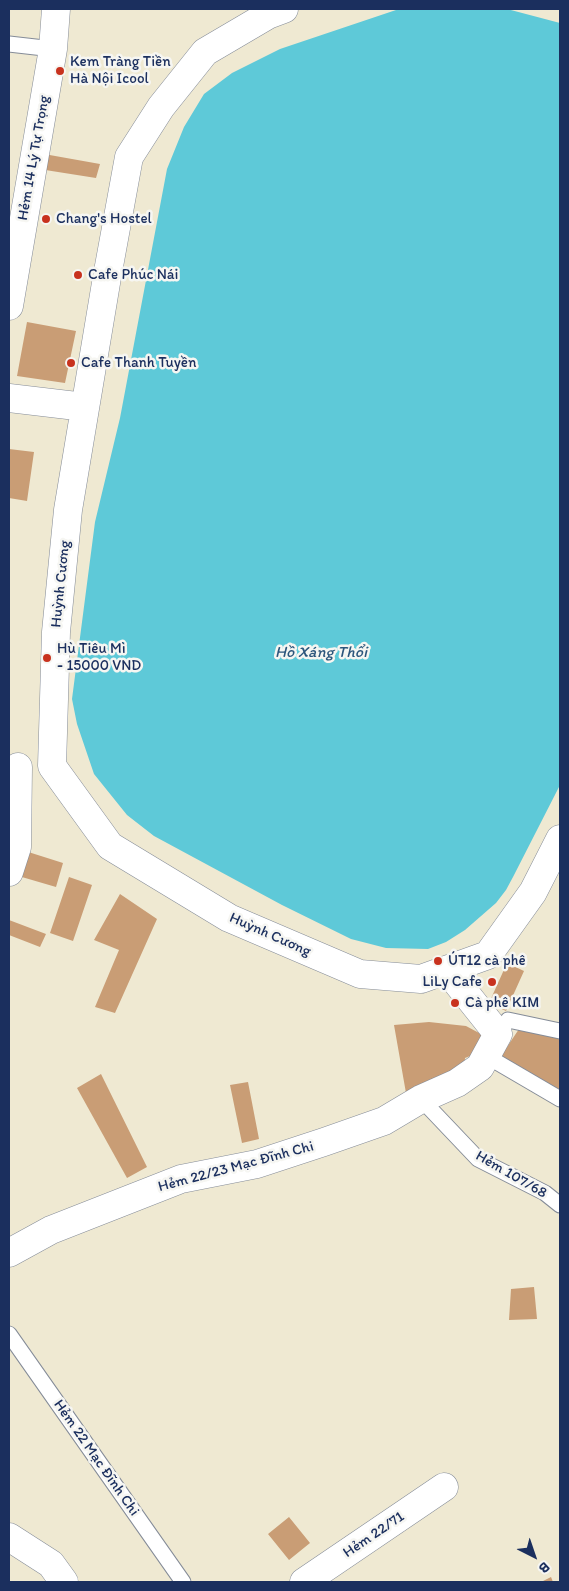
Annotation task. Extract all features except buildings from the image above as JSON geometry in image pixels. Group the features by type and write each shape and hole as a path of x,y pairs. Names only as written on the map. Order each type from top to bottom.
{"street":[{"name":"Hẻm 14 Lý Tự Trọng","path":"9,306 52,49 56,9"},
{"name":"Huỳnh Cương","path":"284,9 268,15 205,52 161,107 129,157 68,510 56,632 52,766 110,846 229,918 360,974 422,979 488,955 533,892 560,838"},
{"path":"9,398 85,407"},
{"path":"9,872 17,847 13,766 52,766"},
{"path":"447,970 493,1044"},
{"name":"Hẻm 22/23 Mạc Đĩnh Chi","path":"9,1253 51,1230 181,1178 257,1164 384,1121 421,1099 457,1083 480,1067 493,1044"},
{"name":"Hẻm 22/71","path":"304,1582 444,1487"},
{"path":"9,1537 51,1564 64,1582"}],"lane":[{"path":"9,44 52,49"},
{"path":"560,1031 508,1020 493,1044 495,1061 560,1100"},
{"name":"Hẻm 107/68","path":"421,1099 478,1159 544,1193 560,1205"},
{"name":"Hẻm 22 Mạc Đĩnh Chi","path":"9,1334 183,1582"}],"water":[{"name":"Hồ Xáng Thổi","path":"399,9 507,9 560,23 560,785 506,890 496,903 465,930 446,942 428,949 386,948 351,939 282,905 154,836 127,815 94,774 77,724 72,699 95,522 120,418 167,169 184,127 204,94 232,73 280,49"}],"place":[{"name":"Kem Tràng Tiền Hà Nội Icool","path":"60,71"},
{"name":"Chang's Hostel","path":"46,219"},
{"name":"Cafe Phúc Nái","path":"78,275"},
{"name":"Cafe Thanh Tuyền","path":"71,363"},
{"name":"Hù Tiêu Mì - 15000 VND","path":"47,658"},
{"name":"ÚT12 cà phê","path":"438,961"},
{"name":"LiLy Cafe","path":"492,982"},
{"name":"Cà phê KIM","path":"455,1003"}]}
